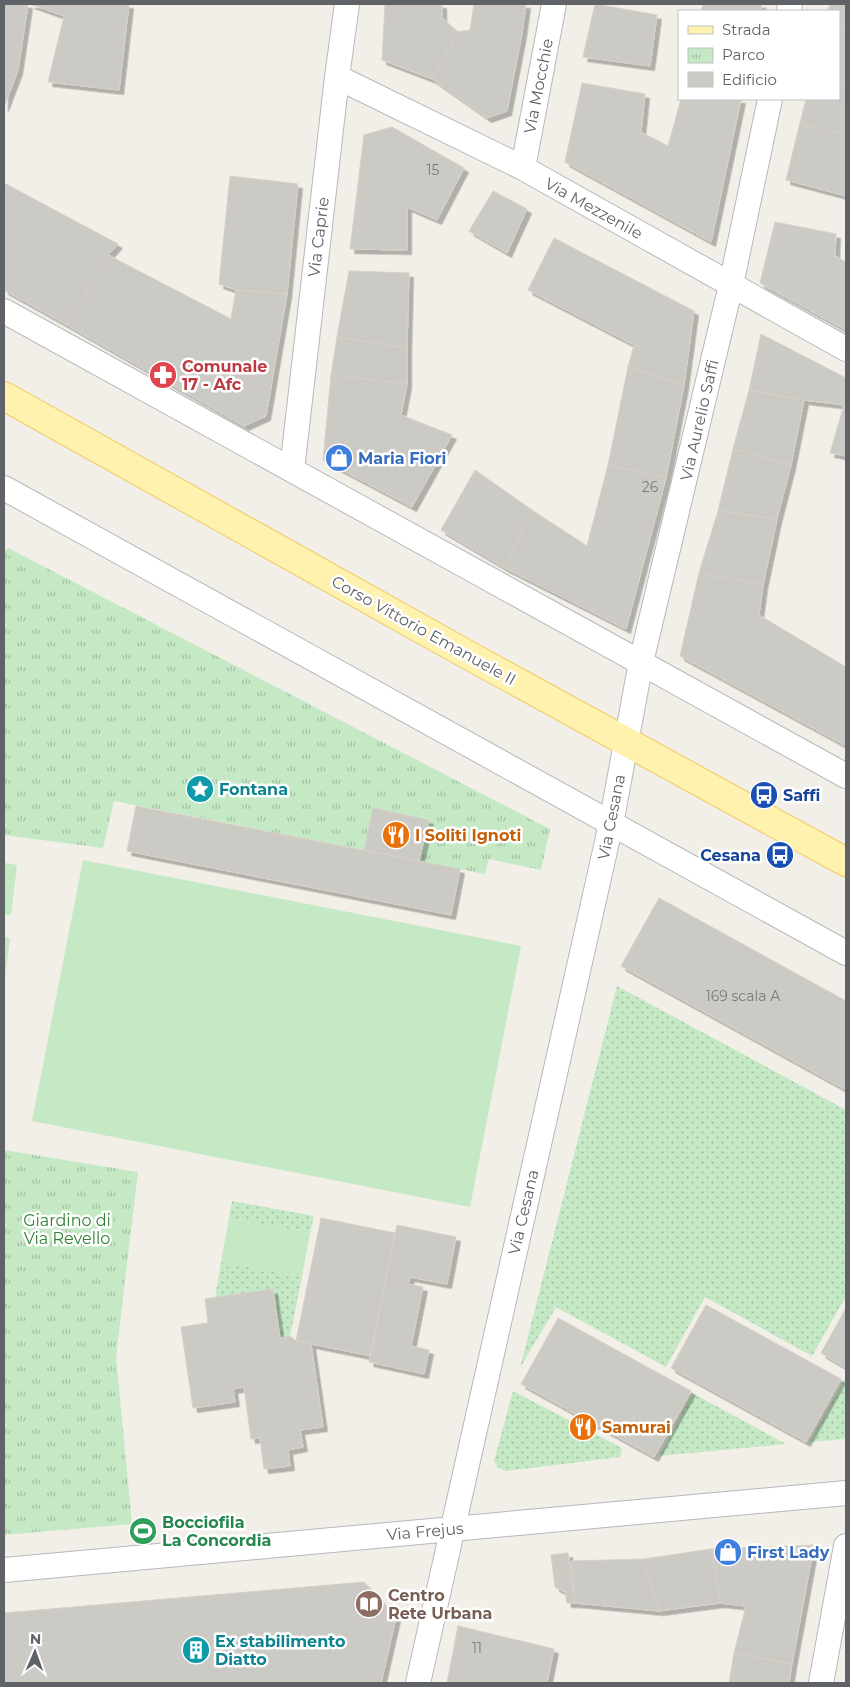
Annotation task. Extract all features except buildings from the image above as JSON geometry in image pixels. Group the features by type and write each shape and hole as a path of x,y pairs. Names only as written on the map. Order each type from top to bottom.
{"main road":[{"name":"Corso Vittorio Emanuele II","path":"4,396 846,862"}],"street":[{"name":"Via Caprie","path":"292,470 347,4"},
{"name":"Via Mocchie","path":"523,168 554,4"},
{"name":"Via Mezzenile","path":"337,77 523,168 846,349"},
{"name":"Via Aurelio Saffi","path":"626,741 641,662 731,285 770,100"},
{"path":"4,311 846,776"},
{"path":"4,488 846,953"},
{"name":"Via Cesana","path":"418,1683 611,824 626,741"},
{"name":"Via Frejus","path":"4,1570 846,1493"},
{"path":"822,1683 846,1546"}],"green space":[{"path":"8,548 550,829 541,870 489,859 485,874 419,861 429,820 373,809 364,850 114,801 103,848 4,835 4,551"},
{"path":"83,860 521,946 470,1207 32,1121"},
{"path":"4,863 17,865 11,915 4,915"},
{"path":"4,937 10,938 4,986"},
{"path":"617,986 846,1110 846,1296 812,1356 705,1297 666,1367 556,1307 520,1368"},
{"name":"Giardino di Via Revello","path":"4,1150 138,1172 116,1357 132,1524 4,1535"},
{"path":"232,1201 314,1216 310,1233 229,1218"},
{"path":"229,1218 310,1233 302,1277 221,1262"},
{"path":"221,1262 302,1277 290,1336 280,1338 273,1289 215,1298"},
{"path":"844,1380 846,1381 846,1439 809,1442"},
{"path":"513,1391 622,1448 620,1457 506,1471 498,1468 494,1461"},
{"path":"692,1393 786,1444 659,1456"}],"place":[{"name":"Comunale 17 - Afc","path":"163,375"},
{"name":"Maria Fiori","path":"339,458"},
{"name":"Fontana","path":"200,789"},
{"name":"Saffi","path":"764,795"},
{"name":"I Soliti Ignoti","path":"396,835"},
{"name":"Cesana","path":"780,855"},
{"name":"Samurai","path":"583,1427"},
{"name":"Bocciofila La Concordia","path":"143,1531"},
{"name":"First Lady","path":"728,1552"},
{"name":"Centro Rete Urbana","path":"369,1604"},
{"name":"Ex stabilimento Diatto","path":"196,1650"}]}
